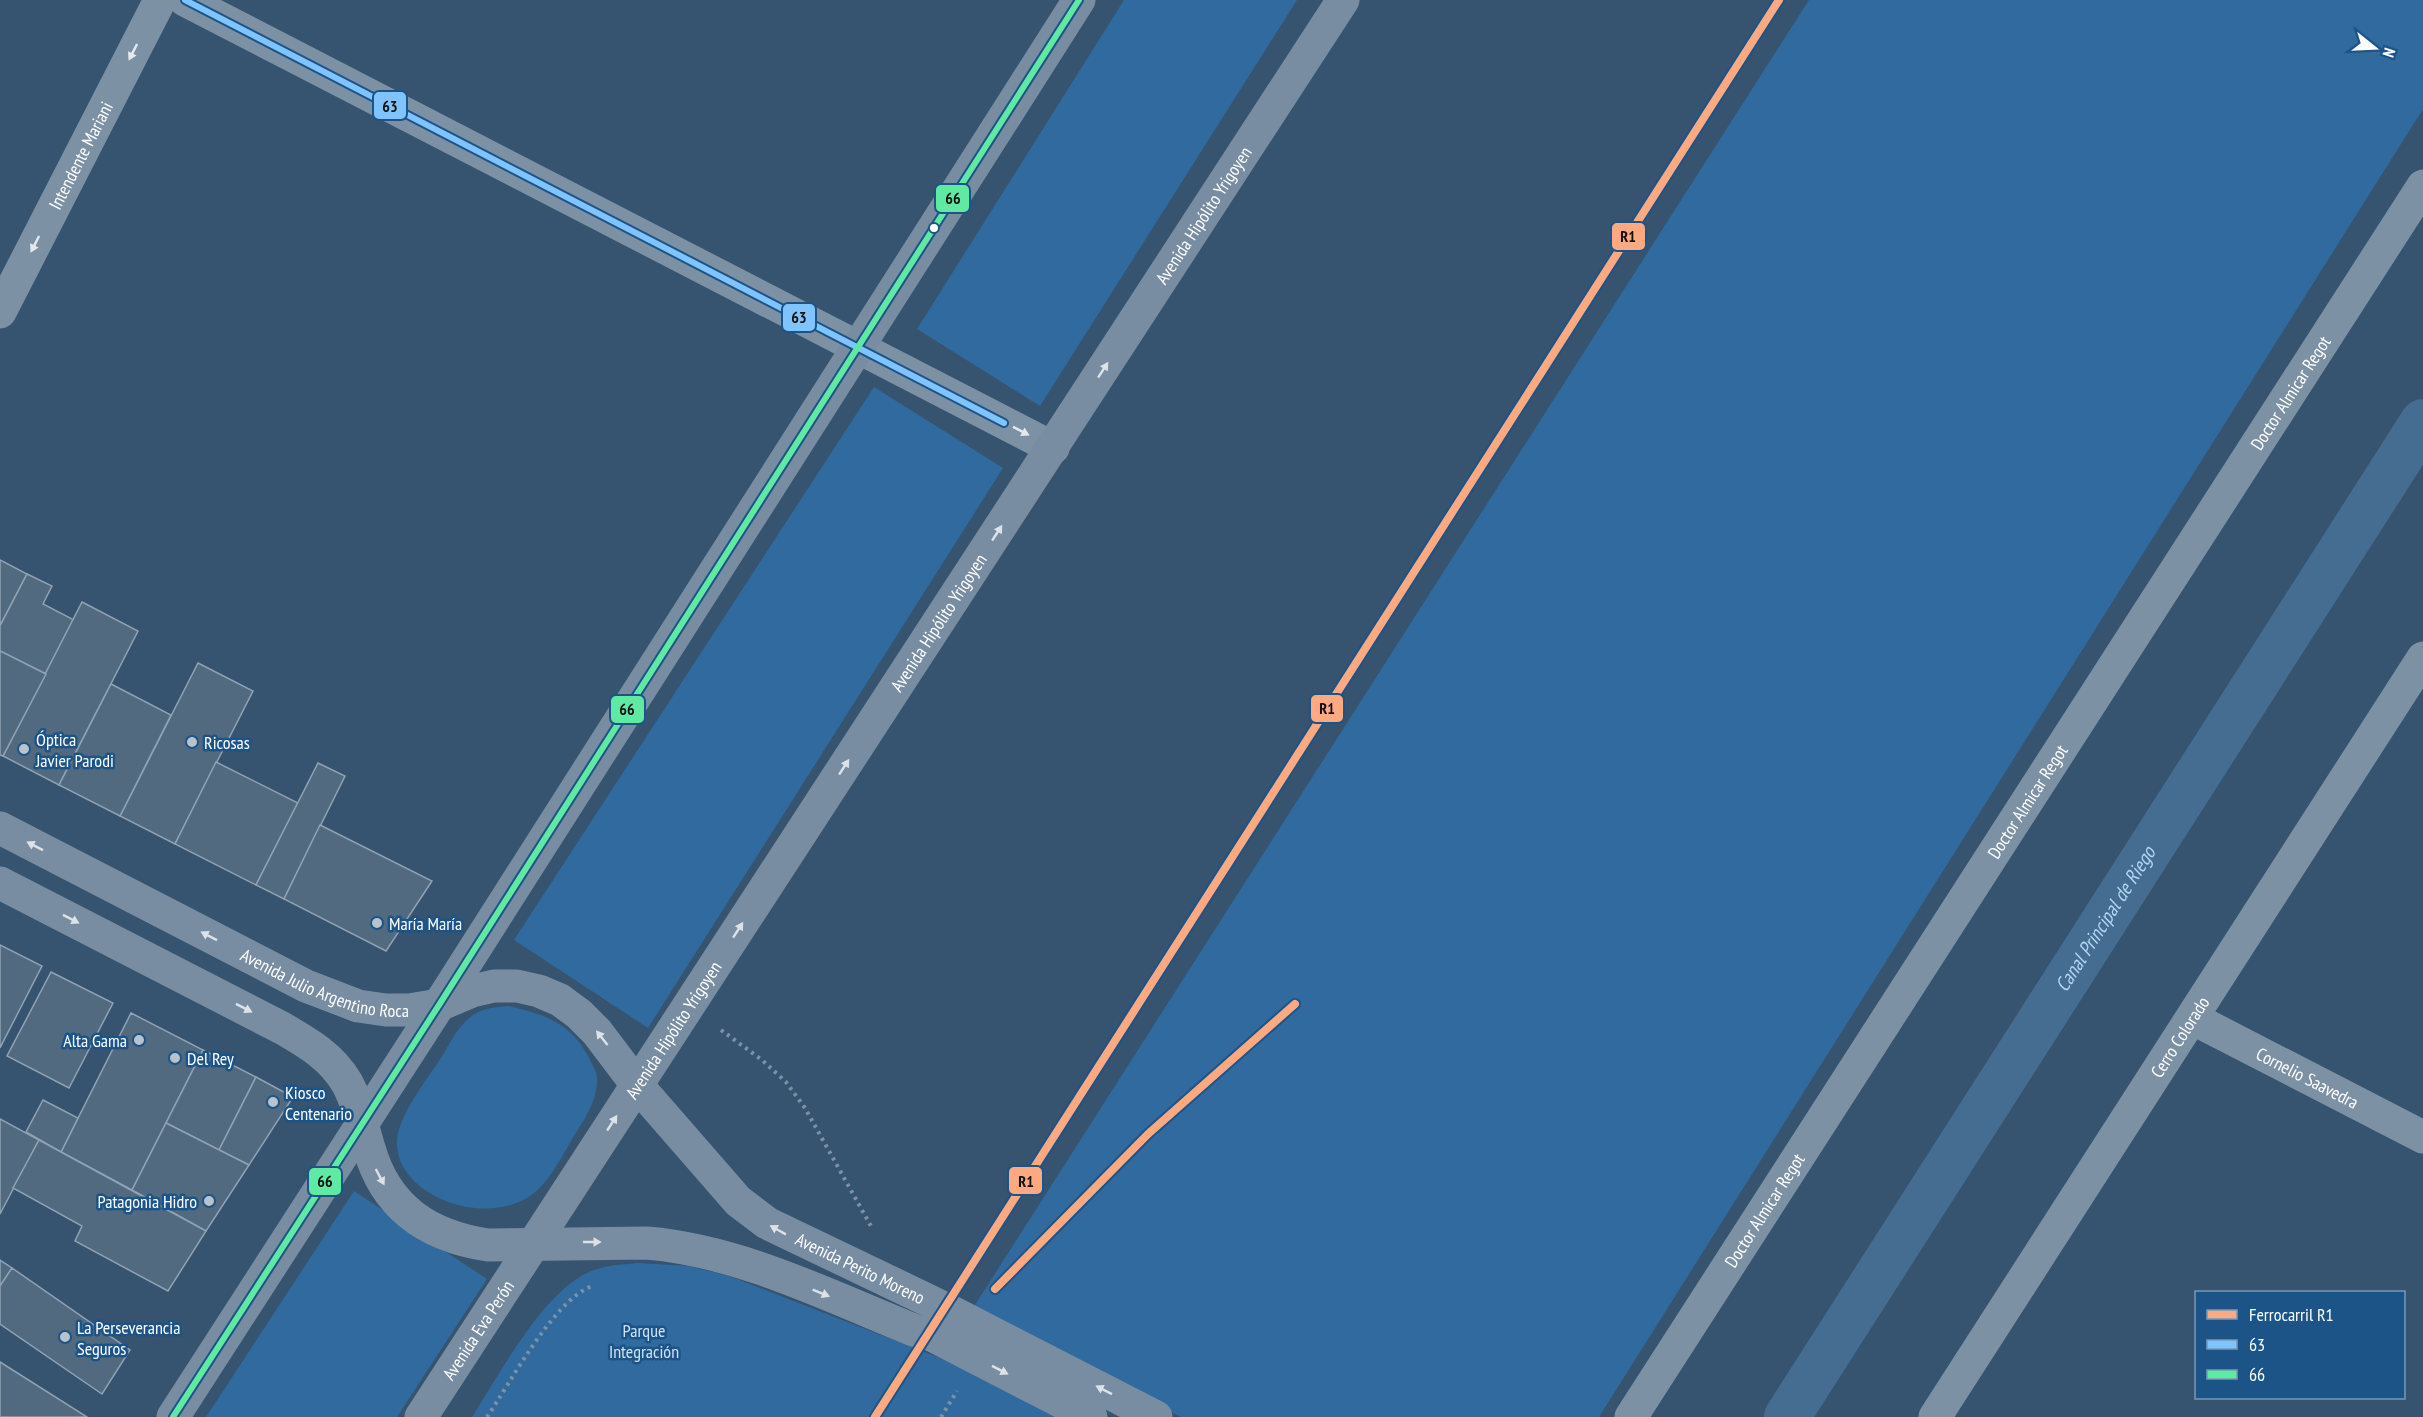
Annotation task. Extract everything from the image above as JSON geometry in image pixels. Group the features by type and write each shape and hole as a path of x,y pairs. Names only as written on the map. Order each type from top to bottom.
{"main road":[{"path":"173,1417 439,1005 1079,0"},
{"name":"Avenida Hipólito Yrigoyen","path":"534,1244 1343,0"},
{"name":"Avenida Julio Argentino Roca","path":"0,828 306,986 358,1006 409,1010 439,1005 472,991 494,986 517,986 539,991 560,1000 579,1014 597,1032 637,1085"},
{"path":"0,883 305,1041 322,1053 347,1083 363,1121 375,1168 386,1189 420,1223 464,1241 513,1246 534,1244"},
{"name":"Avenida Perito Moreno","path":"637,1085 738,1201 767,1223 944,1308 1156,1417"},
{"name":"Avenida Perito Moreno","path":"534,1244 647,1243 672,1245 719,1255 763,1269 916,1331 928,1333 1091,1417"},
{"name":"Avenida Eva Perón","path":"422,1417 534,1244"}],"street":[{"name":"Intendente Mariani","path":"0,312 160,0"},
{"path":"185,0 1053,448"},
{"name":"Doctor Almicar Regot","path":"1631,1417 2423,186"},
{"name":"Cerro Colorado","path":"1935,1417 2423,658"},
{"name":"Cornelio Saavedra","path":"2192,1018 2423,1137"}],"path":[{"path":"688,1006 762,1060 786,1082 805,1108 874,1231"},
{"path":"488,1417 549,1323 583,1289 600,1283"},
{"path":"941,1417 958,1390"}],"green space":[{"path":"1124,0 1297,0 1040,406 917,329"},
{"path":"1809,0 2423,0 2423,109 1599,1417 1181,1417 973,1308"},
{"path":"874,387 1003,468 648,1028 514,940"},
{"path":"509,1006 546,1017 574,1036 595,1071 597,1087 595,1095 558,1164 534,1193 513,1204 499,1208 483,1209 453,1204 425,1190 407,1172 398,1152 399,1129 416,1095 461,1026 479,1012"},
{"path":"354,1191 487,1279 397,1417 206,1417"},
{"name":"Parque Integración","path":"637,1263 688,1266 729,1276 940,1358 1062,1417 472,1417 523,1337 538,1317 570,1284 599,1268"}],"building":[{"path":"0,560 27,574 0,626"},
{"path":"27,574 52,586 43,604 74,620 46,674 0,651 0,626"},
{"path":"82,602 138,631 59,785 3,756"},
{"path":"0,651 46,674 3,756 0,755"},
{"name":"Ricosas","path":"198,663 253,691 175,844 120,816"},
{"path":"111,684 171,715 120,816 59,785"},
{"path":"216,762 298,803 256,885 175,844"},
{"path":"318,763 345,776 284,899 256,885"},
{"path":"320,825 432,881 386,951 284,899"},
{"path":"0,945 42,966 0,1048"},
{"path":"51,972 113,1003 69,1088 7,1056"},
{"path":"131,1013 203,1050 132,1190 61,1152"},
{"path":"203,1050 256,1077 219,1150 166,1123"},
{"path":"256,1077 293,1097 249,1165 219,1150"},
{"path":"43,1100 78,1118 61,1152 26,1132"},
{"path":"0,1119 39,1140 0,1214"},
{"path":"166,1123 249,1165 206,1231 132,1190"},
{"path":"39,1140 206,1231 168,1291 75,1241 82,1226 13,1188"},
{"path":"0,1260 12,1268 0,1286"},
{"name":"La Perseverancia Seguros","path":"12,1268 130,1350 102,1394 0,1324 0,1286"},
{"path":"0,1362 87,1417 0,1417"}],"waterway":[{"name":"Canal Principal de Riego","path":"1787,1417 2423,422"}],"rail line":[{"name":"R1","path":"875,1417 1779,0"},
{"name":"R1","path":"995,1289 1148,1134 1295,1004"}],"transit line":[{"name":"63","path":"185,0 1004,423"},
{"name":"66","path":"173,1417 439,1005 1079,0"}],"place":[{"name":"Ricosas","path":"192,742"},
{"name":"Óptica Javier Parodi","path":"24,749"},
{"name":"María María","path":"377,923"},
{"name":"Alta Gama","path":"139,1040"},
{"name":"Del Rey","path":"175,1058"},
{"name":"Kiosco Centenario","path":"273,1102"},
{"name":"Patagonia Hidro","path":"209,1201"},
{"name":"La Perseverancia Seguros","path":"65,1337"}]}
